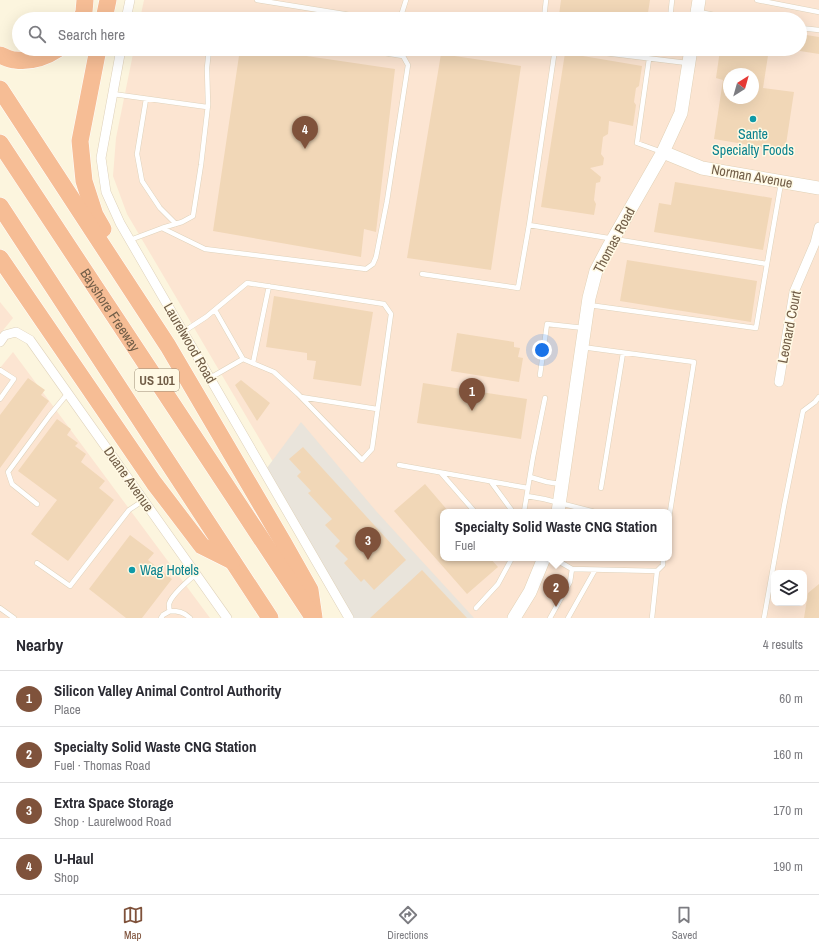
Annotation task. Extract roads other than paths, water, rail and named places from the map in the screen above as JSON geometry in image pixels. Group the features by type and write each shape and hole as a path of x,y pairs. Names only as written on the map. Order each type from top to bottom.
{"highway":[{"path":"84,12 85,0"},
{"path":"105,12 108,0"},
{"path":"0,55 14,60 28,61 44,56"},
{"path":"97,56 80,141 84,181 95,215 160,323 168,346"},
{"path":"0,89 168,346 284,542 310,590 314,618"},
{"name":"Bayshore Freeway","path":"0,143 314,618"},
{"name":"US 101","path":"0,206 270,618"},
{"path":"0,258 154,484 202,546 232,561"},
{"path":"0,272 12,283 38,314"}],"street":[{"path":"128,12 130,0"},
{"name":"Laurelwood Road","path":"120,56 101,158 106,192 120,223 349,618"},
{"name":"Thomas Road","path":"559,507 584,328 596,271 663,152 681,113 690,56"},
{"name":"Norman Avenue","path":"663,152 702,168 819,188"},
{"name":"Leonard Court","path":"779,382 794,292 817,243 819,227"},
{"name":"Duane Avenue","path":"0,342 5,335 16,332 30,340 227,618"},
{"path":"514,618 530,592 543,561"}],"lane":[{"path":"257,0 332,12"},
{"path":"402,12 406,0"},
{"path":"545,12 546,0"},
{"path":"671,12 672,0"},
{"path":"757,0 819,12"},
{"path":"807,29 819,30"},
{"path":"130,240 182,222 193,216 201,165 207,108 208,56"},
{"path":"162,228 205,249 366,269 373,264 376,257 387,201 408,64 403,56"},
{"path":"422,274 518,288 529,225 554,56"},
{"path":"632,56 689,64"},
{"path":"649,58 637,143 663,152"},
{"path":"113,94 207,108"},
{"path":"146,99 137,154 142,181 160,208 176,224"},
{"path":"588,305 756,328 781,181"},
{"path":"529,225 767,264"},
{"path":"183,332 206,317 247,283 384,304 391,314 372,449 362,460 301,397 274,372 243,359 215,310"},
{"path":"253,363 269,286"},
{"path":"540,375 547,324 584,328"},
{"path":"582,347 694,362 670,509"},
{"path":"601,488 623,353"},
{"path":"210,378 243,359"},
{"path":"0,370 14,379 0,399"},
{"path":"37,504 12,484 8,472 68,393"},
{"path":"301,397 377,409"},
{"path":"764,618 803,411 819,397"},
{"path":"525,509 545,398"},
{"path":"399,465 528,488"},
{"path":"441,473 472,509"},
{"path":"530,477 547,482 562,484"},
{"path":"491,482 511,509"},
{"path":"527,496 559,507 573,509"},
{"path":"37,563 70,586 129,510 144,500"},
{"path":"476,608 498,584 510,561"},
{"path":"558,561 572,569 657,571"},
{"path":"652,618 657,571 663,561"},
{"path":"550,618 570,582 572,569"},
{"path":"568,618 595,570"},
{"path":"170,611 169,604 173,596 196,574"},
{"path":"0,608 11,617"},
{"path":"161,618 170,611 177,611 186,614 190,618"}],"place":[{"name":"Sante Specialty Foods","path":"753,119"},
{"name":"U-Haul","path":"305,149"},
{"name":"Silicon Valley Animal Control Authority","path":"472,411"},
{"name":"Extra Space Storage","path":"368,560"},
{"name":"Wag Hotels","path":"132,570"},
{"name":"Specialty Solid Waste CNG Station","path":"556,607"}]}
